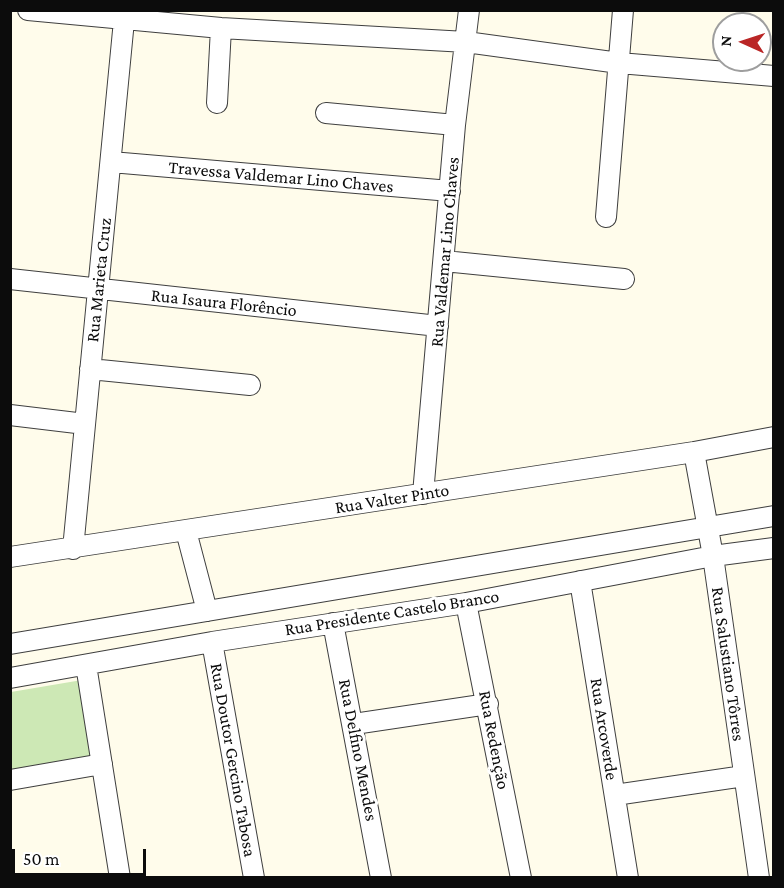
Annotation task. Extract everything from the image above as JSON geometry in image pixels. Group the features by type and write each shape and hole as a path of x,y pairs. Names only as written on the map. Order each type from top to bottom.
{"street":[{"path":"28,10 124,15 221,28 466,42 619,63 774,76"},
{"name":"Rua Valdemar Lino Chaves","path":"423,494 455,124 469,10"},
{"path":"606,217 623,10"},
{"name":"Rua Marieta Cruz","path":"73,549 124,15"},
{"path":"218,103 221,28"},
{"path":"326,112 455,124"},
{"name":"Travessa Valdemar Lino Chaves","path":"111,162 450,191"},
{"path":"444,261 624,279"},
{"name":"Rua Isaura Florêncio","path":"10,279 438,326"},
{"path":"90,369 250,386"},
{"path":"10,415 85,423"},
{"name":"Rua Valter Pinto","path":"10,558 693,452 774,437"},
{"name":"Rua Salustiano Tôrres","path":"693,452 713,556 759,878"},
{"name":"Rua Presidente Castelo Branco","path":"10,644 774,516"},
{"path":"186,531 207,611"},
{"name":"Rua Presidente Castelo Branco","path":"10,678 212,642 466,603 713,556 774,548"},
{"name":"Rua Arcoverde","path":"580,581 628,878"},
{"name":"Rua Redenção","path":"466,603 521,878"},
{"path":"146,621 151,653"},
{"name":"Rua Delfino Mendes","path":"333,623 354,724 381,878"},
{"name":"Rua Doutor Gercino Tabosa","path":"212,642 254,878"},
{"path":"86,665 120,878"},
{"path":"354,724 488,704"},
{"path":"10,780 102,764"},
{"path":"615,795 744,776"}],"green space":[{"path":"82,680 95,758 11,772 11,692"}]}
